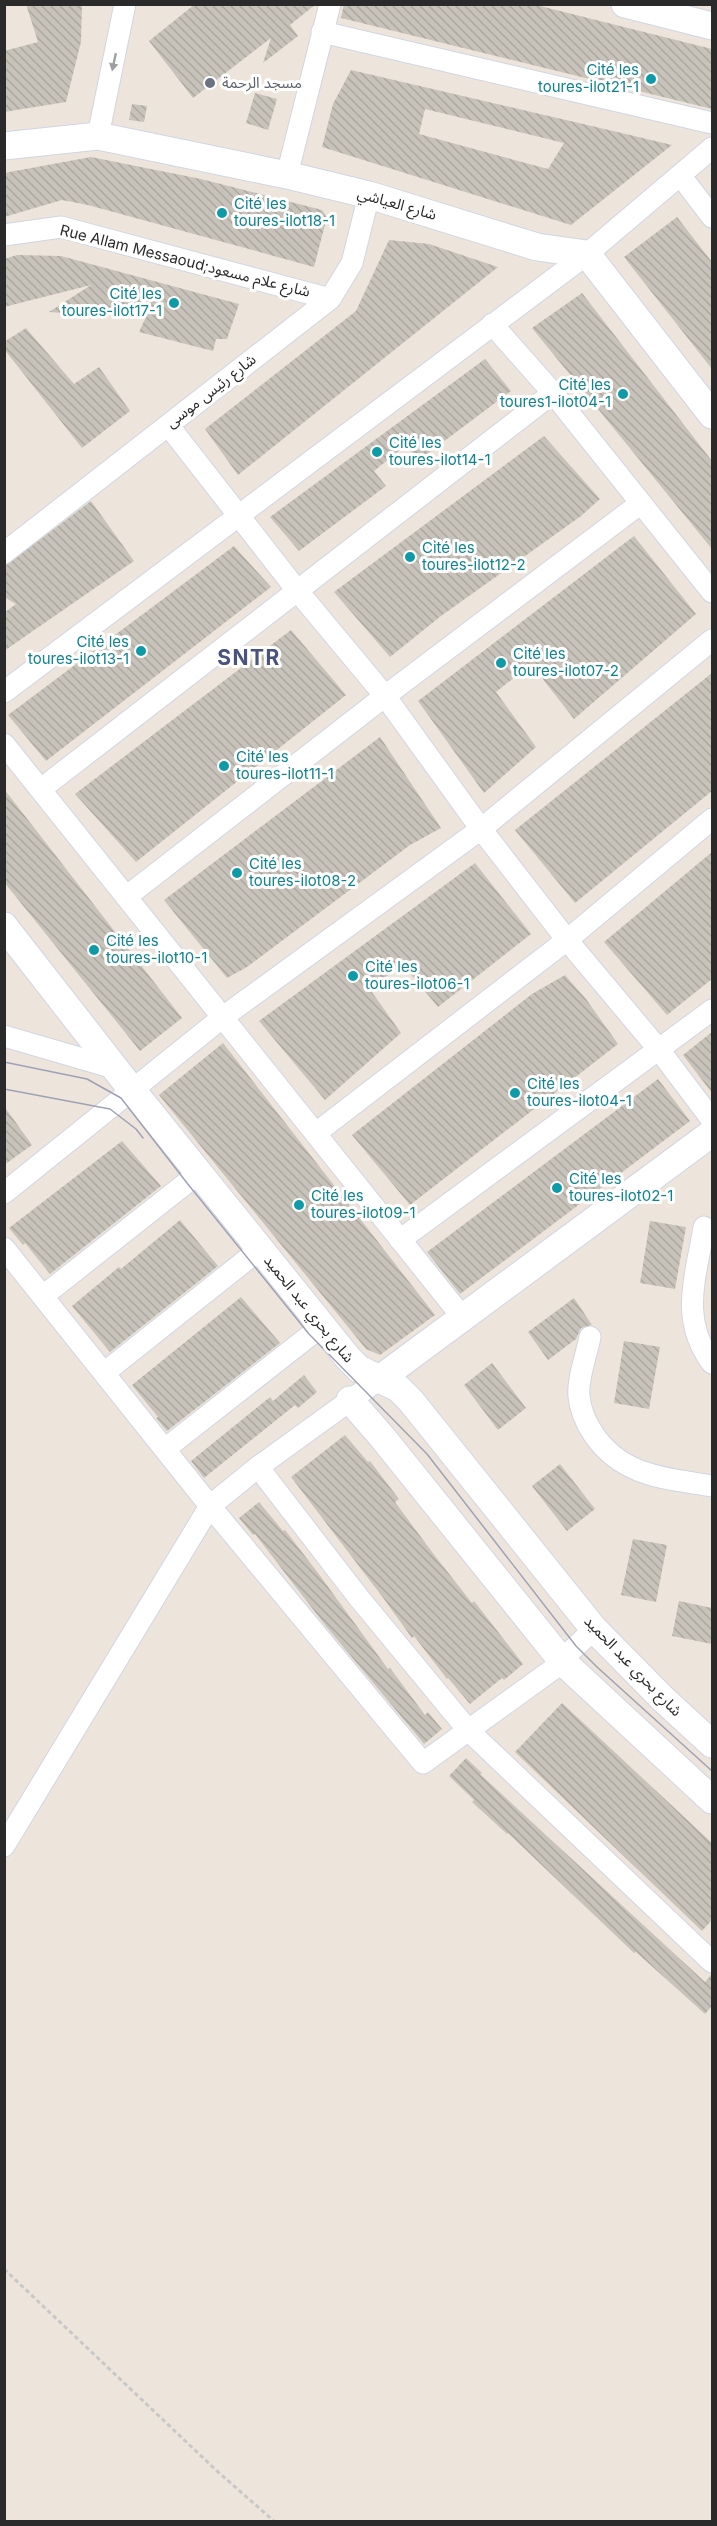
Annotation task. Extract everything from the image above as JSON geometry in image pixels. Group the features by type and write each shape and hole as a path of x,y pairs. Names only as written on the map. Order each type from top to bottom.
{"street":[{"path":"98,136 126,4"},
{"path":"287,175 330,4"},
{"path":"625,4 712,26"},
{"path":"322,32 712,123"},
{"name":"شارع العياشي","path":"4,146 98,136 287,175 369,195 537,247 587,254"},
{"path":"4,692 587,254 712,148"},
{"path":"680,175 712,217"},
{"name":"شارع رئيس موسى","path":"4,554 330,299 352,263 369,195"},
{"name":"Rue Allam Messaoud;شارع علام مسعود","path":"4,235 61,226 330,299"},
{"path":"587,254 712,415"},
{"path":"492,324 553,393 712,592"},
{"path":"41,789 296,589 553,393"},
{"path":"168,425 296,589 385,696 481,829 567,940 660,1051 712,1120"},
{"path":"126,897 385,696 641,503"},
{"path":"4,1193 223,1017 481,829 712,640"},
{"path":"4,744 463,1318"},
{"path":"316,1133 567,940 712,819"},
{"name":"شارع بحري عبد الحميد","path":"4,926 114,1068 358,1369 398,1388 411,1401 594,1629 663,1699 712,1744"},
{"path":"400,1240 660,1051 712,1010"},
{"path":"4,1036 114,1068"},
{"path":"4,1846 210,1506 258,1467 712,1133"},
{"path":"43,1296 199,1173"},
{"path":"704,1227 692,1298 693,1326 702,1350 712,1363"},
{"path":"4,1248 210,1506 423,1763 563,1662 570,1651 594,1629"},
{"path":"104,1373 240,1262 260,1249"},
{"path":"165,1449 322,1326"},
{"path":"590,1337 578,1394 582,1412 600,1444 612,1456 652,1476 712,1486"},
{"path":"350,1400 563,1662 712,1800"},
{"path":"258,1467 359,1598 468,1730 712,1962"}],"path":[{"path":"4,2269 275,2522"}],"building":[{"path":"26,4 82,4 81,42 66,102 4,112 4,51 38,42"},
{"path":"195,4 316,4 290,25 298,36 263,63 271,38 193,98 149,41"},
{"name":"Cité les toures-ilot21-1","path":"344,4 532,4 712,49 712,109 341,18"},
{"path":"351,70 672,145 571,225 322,147 333,104","holes":["425,109 564,143 548,169 419,134"]},
{"path":"255,93 277,99 268,130 246,123"},
{"path":"132,104 147,106 144,122 129,120"},
{"name":"Cité les toures-ilot18-1","path":"91,157 201,179 322,210 327,217 314,267 88,205 62,200 4,217 4,173"},
{"path":"677,217 712,262 712,369 624,257"},
{"path":"389,240 429,244 498,267 238,475 205,429 356,311"},
{"name":"Cité les toures-ilot17-1","path":"17,255 61,256 239,304 227,339 216,339 213,351 139,332 145,319 93,309 90,315 49,312 91,285 4,307 4,259"},
{"name":"Cité les toures1-ilot04-1","path":"582,293 712,461 712,549 532,328"},
{"path":"26,328 74,384 99,367 130,411 82,448 4,349 4,342"},
{"name":"Cité les toures-ilot14-1","path":"485,359 511,391 419,460 406,445 374,471 386,486 299,551 270,517"},
{"path":"544,436 600,499 581,516 441,616 390,657 334,592"},
{"path":"91,501 134,561 4,651 4,613 16,604 4,597 4,567"},
{"name":"Cité les toures-ilot07-2","path":"634,536 696,614 574,719 531,664 496,692 536,747 484,793 418,701"},
{"name":"Cité les toures-ilot13-1","path":"234,546 271,587 46,761 8,715"},
{"path":"291,630 346,695 136,862 75,794"},
{"path":"712,673 712,791 575,903 515,830"},
{"path":"380,737 441,828 410,845 247,967 227,978 164,900"},
{"name":"Cité les toures-ilot10-1","path":"4,789 182,1018 140,1051 4,882"},
{"path":"712,852 712,979 667,1015 604,942"},
{"name":"Cité les toures-ilot06-1","path":"475,863 531,934 438,1007 403,965 369,988 401,1033 325,1100 259,1021"},
{"name":"Cité les toures-ilot04-1","path":"565,975 586,999 618,1044 410,1205 352,1135 532,994"},
{"path":"712,1032 712,1093 683,1055"},
{"name":"Cité les toures-ilot09-1","path":"223,1043 435,1315 380,1355 366,1349 159,1095"},
{"name":"Cité les toures-ilot02-1","path":"658,1079 690,1121 460,1294 427,1252"},
{"path":"4,1106 32,1145 4,1165"},
{"path":"122,1141 161,1186 50,1274 25,1243 23,1245 9,1228"},
{"path":"180,1220 218,1266 110,1352 72,1306"},
{"path":"650,1221 686,1227 675,1289 640,1283"},
{"path":"241,1297 280,1343 167,1431 132,1385"},
{"path":"574,1298 592,1325 581,1328 576,1339 548,1360 528,1332"},
{"path":"624,1341 660,1347 649,1409 614,1403"},
{"path":"492,1363 526,1408 498,1430 464,1385"},
{"path":"304,1375 317,1392 298,1408 295,1405 204,1478 191,1461 270,1397 273,1401"},
{"path":"345,1435 368,1462 370,1461 399,1499 395,1502 435,1556 472,1603 474,1601 523,1664 470,1704 447,1679 414,1636 412,1638 291,1477"},
{"path":"560,1464 595,1509 567,1531 532,1486"},
{"path":"259,1502 283,1531 285,1530 425,1715 428,1712 442,1729 424,1744 325,1625 255,1534 253,1535 239,1518"},
{"path":"633,1539 667,1545 656,1602 621,1595"},
{"path":"679,1601 712,1608 712,1644 672,1636"},
{"path":"562,1703 712,1843 712,1920 702,1931 515,1752"},
{"path":"466,1758 482,1773 480,1774 705,1982 712,1974 712,2006 705,2014 636,1952 634,1953 508,1833 472,1802 474,1800 449,1776"}],"tram line":[{"path":"4,1062 87,1079 121,1098 309,1334 427,1454 576,1646 712,1771"},
{"path":"4,1089 110,1109 136,1129 143,1138"}],"place":[{"name":"Cité les toures-ilot21-1","path":"651,79"},
{"name":"مسجد الرحمة","path":"210,83"},
{"name":"Cité les toures-ilot18-1","path":"222,213"},
{"name":"Cité les toures-ilot17-1","path":"174,303"},
{"name":"Cité les toures1-ilot04-1","path":"623,394"},
{"name":"Cité les toures-ilot14-1","path":"377,452"},
{"name":"Cité les toures-ilot12-2","path":"410,557"},
{"name":"Cité les toures-ilot13-1","path":"141,651"},
{"name":"Cité les toures-ilot07-2","path":"501,663"},
{"name":"Cité les toures-ilot11-1","path":"224,766"},
{"name":"Cité les toures-ilot08-2","path":"237,873"},
{"name":"Cité les toures-ilot10-1","path":"94,950"},
{"name":"Cité les toures-ilot06-1","path":"353,976"},
{"name":"Cité les toures-ilot04-1","path":"515,1093"},
{"name":"Cité les toures-ilot02-1","path":"557,1188"},
{"name":"Cité les toures-ilot09-1","path":"299,1205"}],"district":[{"name":"SNTR","path":"249,658"}]}
